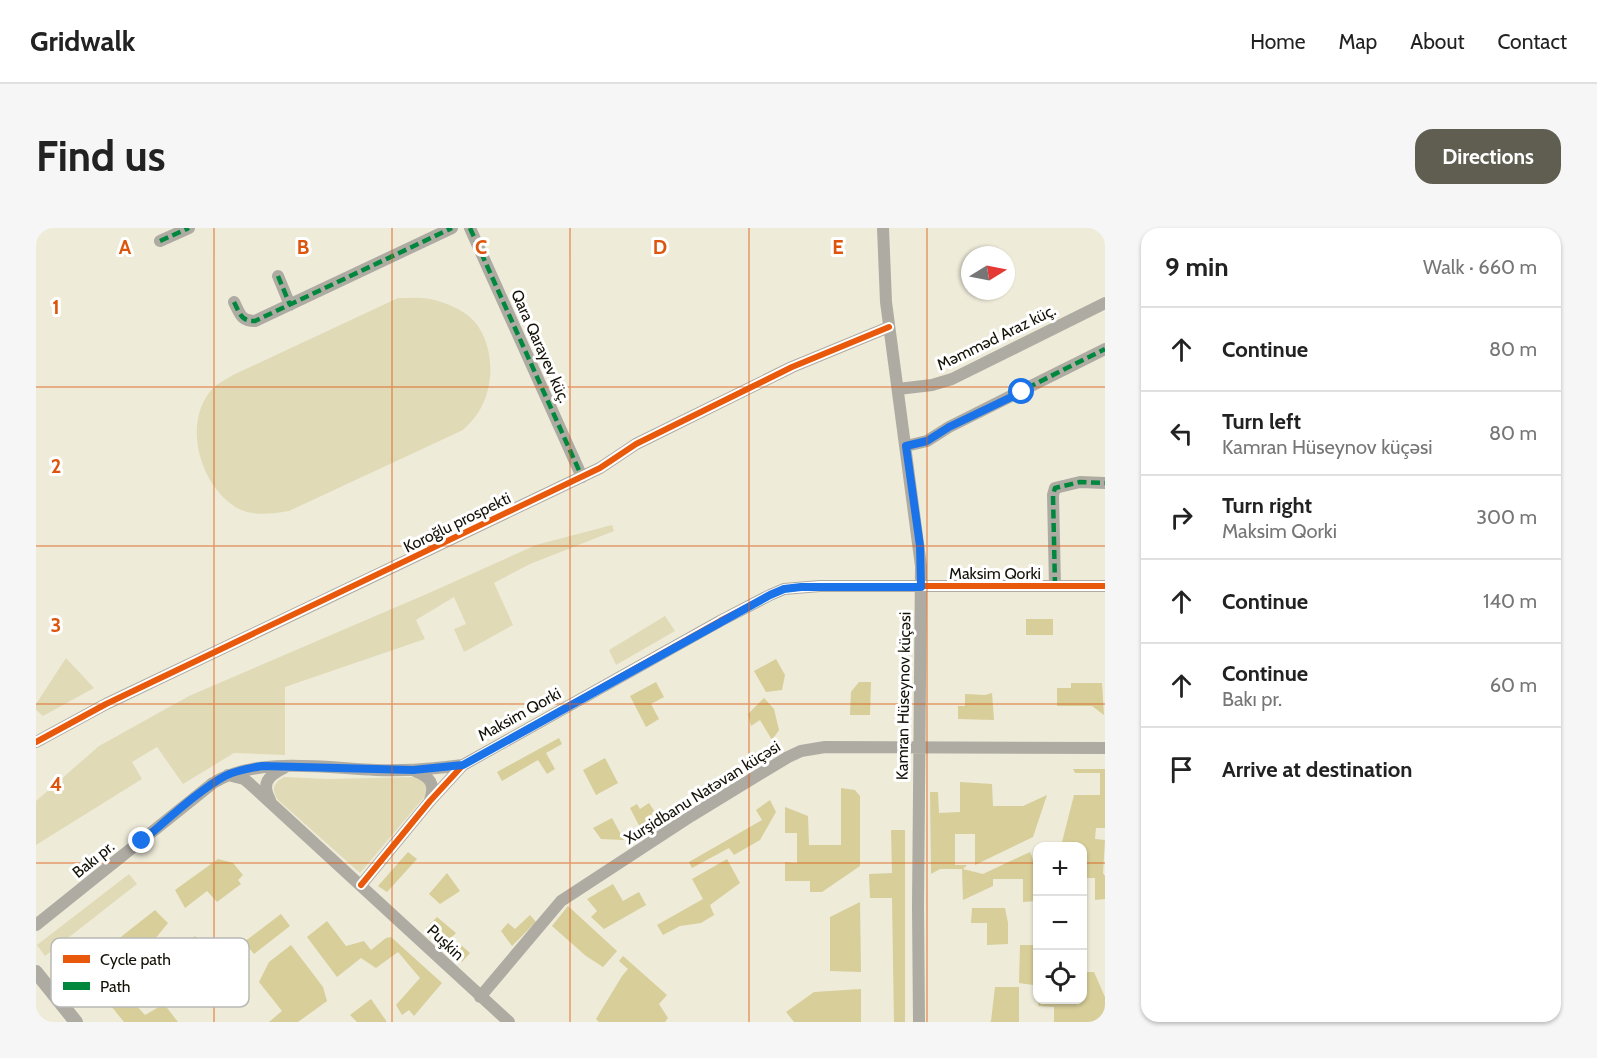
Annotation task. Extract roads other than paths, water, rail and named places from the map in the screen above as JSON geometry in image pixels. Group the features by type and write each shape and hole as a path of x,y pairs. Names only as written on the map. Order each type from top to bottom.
{"street":[{"path":"160,241 189,228"},
{"path":"234,302 242,319 255,321 452,228"},
{"name":"Qara Qarayev küç.","path":"470,228 582,477"},
{"name":"Kamran Hüseynov küçəsi","path":"882,228 884,280 920,546 919,1022"},
{"path":"278,276 290,305"},
{"name":"Məmməd Araz küç.","path":"898,389 932,385 952,379 1105,303"},
{"name":"Koroğlu prospekti","path":"36,742 106,704 582,477 636,444 792,367 890,327"},
{"path":"906,446 927,441 949,427 1105,349"},
{"path":"1055,586 1053,495 1055,488 1080,482 1105,483"},
{"name":"Maksim Qorki","path":"463,765 784,589 801,587 1105,586"},
{"name":"Xurşidbanu Natəvan küçəsi","path":"480,997 561,901 691,816 788,757 814,747 1105,748"},
{"path":"361,885 430,801 463,765"},
{"name":"Bakı pr.","path":"36,925 213,783 227,775 262,766 413,770 463,765"},
{"path":"272,805 267,794 266,782 273,774 287,767"},
{"path":"413,770 430,780 433,786 430,801"},
{"name":"Puşkin","path":"227,775 244,779 509,1022"},
{"path":"36,972 51,991"},
{"path":"64,1007 76,1022"}]}
